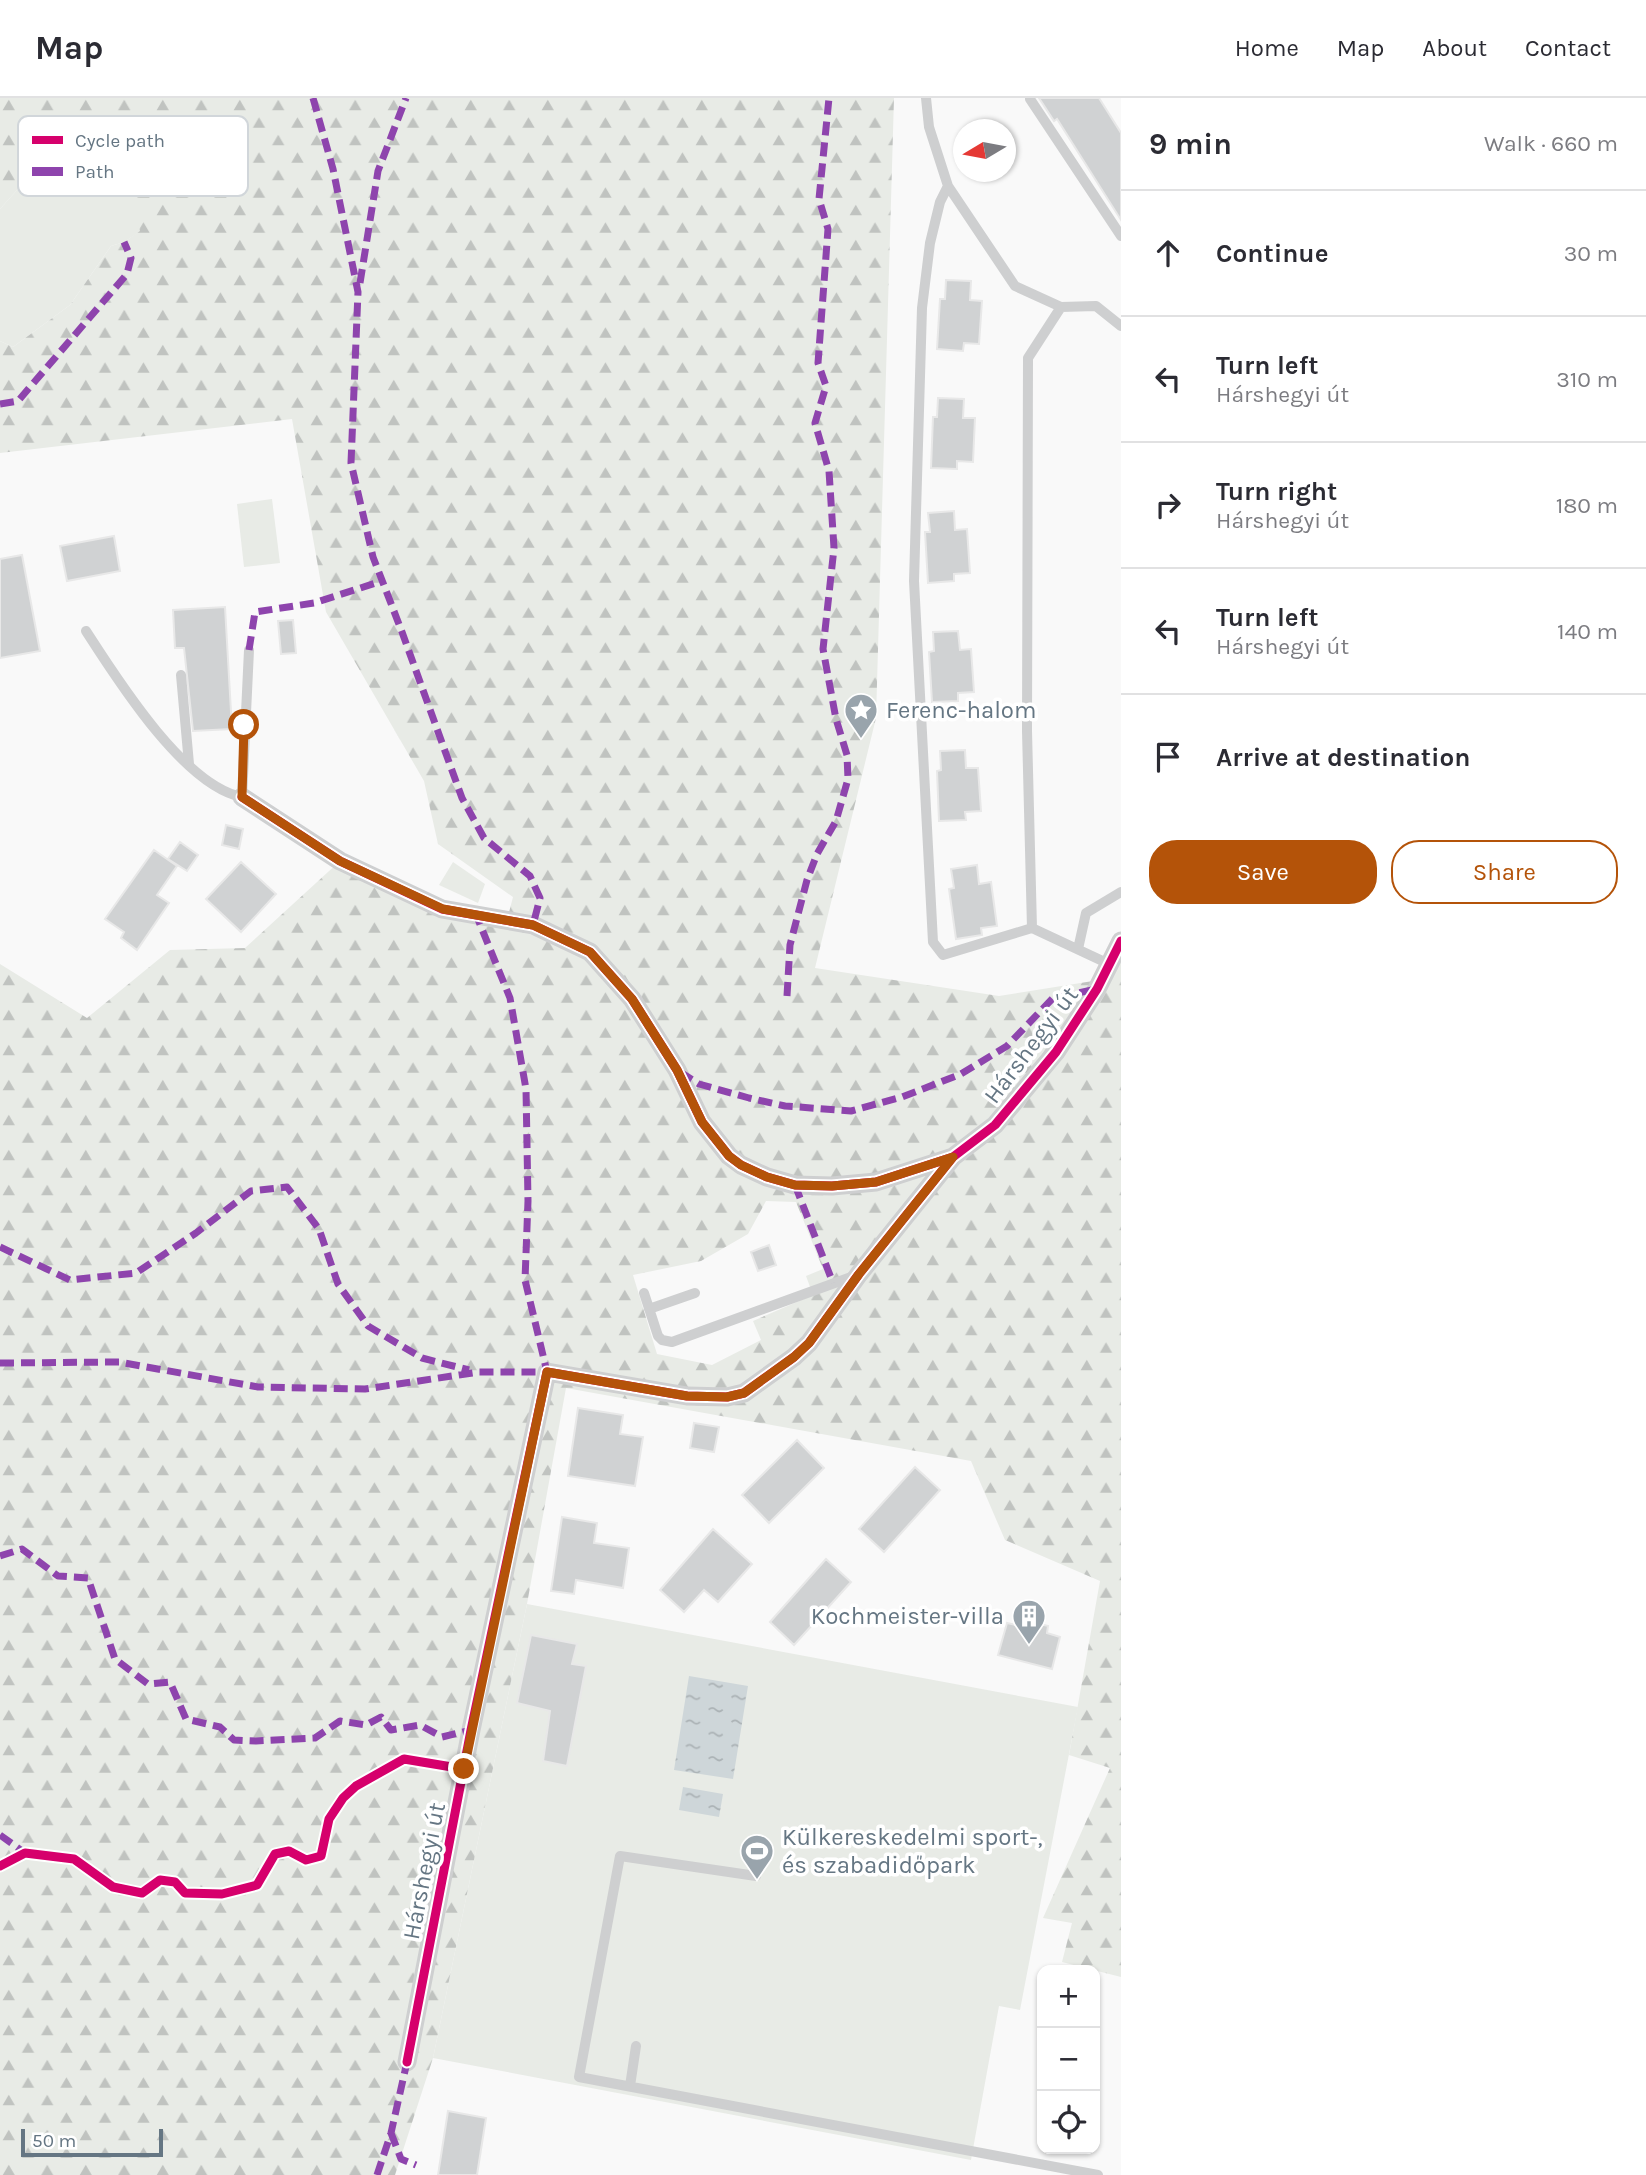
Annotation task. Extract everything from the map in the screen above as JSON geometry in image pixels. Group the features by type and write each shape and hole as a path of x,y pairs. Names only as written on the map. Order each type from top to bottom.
{"street":[{"name":"Hárshegyi út","path":"242,797 340,861 443,909 533,925 590,952 632,999 677,1070 702,1122 729,1156 741,1165 767,1177 795,1185 832,1186 876,1182 953,1157"},
{"name":"Hárshegyi út","path":"407,2062 471,1730 547,1372 687,1396 727,1397 744,1393 794,1357 809,1343 859,1274 953,1157 995,1125 1056,1052 1097,989 1121,941"}],"lane":[{"path":"926,98 929,127 948,186 1015,286 1061,307 1097,306 1121,326"},
{"path":"1030,99 1121,236"},
{"path":"948,186 940,202 930,243 922,308 914,581 933,942 943,955 1032,928 1109,964"},
{"path":"1032,928 1027,731 1028,358 1061,307"},
{"path":"86,631 119,682 171,747 202,777 228,794 242,797 249,650"},
{"path":"181,675 189,764"},
{"path":"1077,949 1086,913 1121,892"},
{"path":"644,1293 658,1336 662,1340 672,1342 859,1274"},
{"path":"649,1308 695,1293"},
{"path":"756,1876 620,1856 579,2077 1098,2175"},
{"path":"630,2086 636,2046"}],"green space":[{"path":"0,98 894,98 876,718 815,968 999,996 1093,981 1121,956 1121,1977 1100,1972 1100,1965 1062,1962 1072,1923 1043,1918 1110,1768 1069,1755 1100,1581 1005,1540 971,1461 566,1388 527,1604 433,2058 395,2175 0,2175 0,964 87,1018 170,950 245,948 340,861 442,909 507,920 513,897 438,844 424,781 326,612 292,419 0,453 0,341 13,347 70,305 111,246 124,242 140,231 131,196 248,196 248,116 18,116 18,189 0,209","holes":["766,1201 796,1202 823,1269 806,1276 813,1295 753,1321 761,1340 712,1365 657,1354 633,1275 701,1261 748,1234"]},
{"path":"18,189 18,196 132,196 141,231 124,242 111,246 70,305 13,347 0,341 0,209"},
{"path":"272,499 280,563 244,567 237,504"},
{"path":"453,862 485,884 478,903 439,885"},
{"name":"Külkereskedelmi sport-, és szabadidőpark","path":"527,1604 1078,1707 1020,2010 999,2006 971,2160 433,2058"}],"water":[{"path":"689,1676 748,1686 733,1779 674,1770"},
{"path":"683,1787 723,1794 719,1817 679,1810"}],"building":[{"path":"1039,98 1099,98 1121,133 1121,220 1057,119 1054,121"},
{"path":"946,280 971,281 970,300 982,301 979,344 964,343 963,351 937,349 940,299 945,299"},
{"path":"938,398 964,399 963,418 975,418 973,462 957,461 957,469 931,468 933,417 937,417"},
{"path":"954,511 955,530 967,529 970,573 954,574 954,581 928,583 925,532 930,532 928,513"},
{"path":"114,536 120,571 67,581 60,546"},
{"path":"22,555 40,651 0,658 0,559"},
{"path":"225,607 232,729 193,731 184,648 175,648 173,610"},
{"path":"293,620 296,653 281,654 278,621"},
{"path":"958,631 960,650 971,649 974,692 958,693 958,701 932,702 929,652 934,651 933,632"},
{"path":"965,750 966,768 978,768 981,811 965,812 966,820 939,821 937,771 941,770 940,751"},
{"path":"226,825 243,829 239,849 222,845"},
{"path":"180,842 198,855 187,871 168,859"},
{"path":"154,850 177,866 157,895 169,903 137,950 121,938 124,932 105,919"},
{"path":"241,862 276,894 241,932 206,899"},
{"path":"977,865 979,884 991,882 997,926 981,928 982,935 956,939 949,889 954,888 951,869"},
{"path":"769,1245 776,1265 758,1271 751,1252"},
{"path":"578,1408 623,1415 620,1434 643,1437 635,1486 568,1476"},
{"path":"694,1423 719,1427 714,1452 690,1448"},
{"path":"797,1440 824,1468 769,1523 742,1495"},
{"path":"915,1467 940,1490 884,1552 859,1529"},
{"path":"562,1517 597,1523 594,1543 629,1548 623,1588 576,1580 574,1594 551,1591"},
{"path":"713,1529 752,1564 718,1602 704,1590 684,1612 660,1590"},
{"path":"826,1559 851,1582 794,1645 770,1622"},
{"name":"Kochmeister-villa","path":"1022,1619 1048,1626 1047,1633 1060,1637 1052,1669 998,1655 1007,1623 1020,1626"},
{"path":"531,1635 577,1644 572,1664 586,1666 567,1766 543,1761 550,1711 517,1703"},
{"path":"448,2111 486,2118 477,2175 438,2175"}],"marked path":[{"path":"313,98 333,169 358,292 351,463 373,557 462,798 484,838 530,876 540,898 533,925"},
{"path":"360,283 378,171 406,98"},
{"path":"787,996 790,945 807,880 817,854 836,821 848,779 847,755 836,719 823,649 834,548 829,471 815,423 826,386 818,363 828,229 819,199 829,98"},
{"path":"0,404 18,401 127,274 131,258 124,242"},
{"path":"249,650 255,612 314,603 382,581"},
{"path":"0,1363 119,1362 258,1387 365,1389 479,1372 547,1372 525,1280 528,1201 526,1089 510,998 477,917"},
{"path":"680,1072 699,1084 749,1098 785,1106 851,1111 902,1097 961,1074 1007,1046 1053,998 1097,989"},
{"path":"795,1185 833,1283"},
{"path":"0,1247 70,1280 136,1273 196,1233 251,1191 287,1187 319,1229 338,1284 368,1326 422,1358 469,1370"},
{"path":"0,1556 22,1549 58,1576 88,1578 115,1659 148,1684 170,1682 186,1719 220,1727 234,1740 315,1738 340,1721 366,1725 381,1717 391,1730 420,1725 442,1737 471,1730"},
{"path":"0,1835 25,1853"},
{"path":"377,2175 391,2133 407,2062"},
{"path":"391,2133 401,2159 416,2165"}],"cycle path":[{"path":"242,797 340,861 442,909 533,925 590,952 632,999 677,1070 702,1122 729,1156 741,1165 767,1177 795,1185 832,1186 876,1182 953,1157"},
{"path":"407,2062 471,1730 547,1372 687,1396 727,1397 744,1393 794,1357 809,1343 859,1274 953,1157 995,1125 1056,1052 1097,989 1121,941"},
{"path":"0,1866 25,1853 74,1859 113,1887 142,1893 160,1880 175,1882 185,1893 222,1894 257,1885 275,1854 289,1851 306,1860 321,1856 329,1819 343,1798 356,1786 404,1759 464,1769"}],"place":[{"name":"Ferenc-halom","path":"861,740"},
{"name":"Kochmeister-villa","path":"1029,1646"},
{"name":"Külkereskedelmi sport-, és szabadidőpark","path":"757,1881"}],"route":[{"path":"244,725 242,797 340,861 443,909 533,925 590,952 632,999 677,1070 702,1122 729,1156 741,1165 767,1177 795,1185 832,1186 876,1182 953,1157 859,1274 809,1343 744,1393 727,1397 687,1396 547,1372 464,1769"}]}
